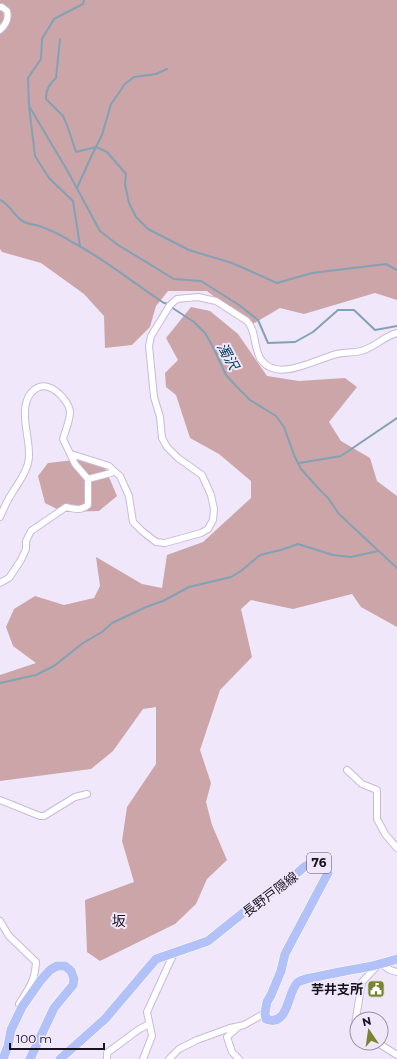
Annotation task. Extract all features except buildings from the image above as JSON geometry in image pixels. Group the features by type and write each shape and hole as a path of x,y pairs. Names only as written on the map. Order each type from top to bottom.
{"main road":[{"name":"長野戸隠線","path":"60,1059 105,1019 156,959 208,941 254,904 284,885 304,867 315,861 323,865 328,873 285,954 281,971 267,1002 264,1013"},
{"path":"264,1013 266,1018 272,1021 278,1020 283,1013 294,987 299,982 331,972 369,966 397,959"},
{"path":"3,1059 8,1046 11,1030 19,1012 41,980 50,970 57,966 65,966 71,971 74,979 74,985 54,1008 30,1059"}],"street":[{"path":"0,8 2,6 7,10 9,17 5,26 0,30"},
{"path":"71,454 110,466 120,476 129,496 133,522 156,542 165,543 201,533 208,529 213,520 214,509 211,495 202,475 178,458 167,447 162,438 160,417 154,397 148,346 151,336 170,305 177,299 198,297 216,301 251,326 261,360 273,370 307,364 337,354 362,351 390,335 397,333"},
{"path":"0,517 7,500 24,474 30,457 25,421 25,408 31,393 44,386 52,387 59,392 69,406 70,412 63,439 76,464 88,479 88,505 79,510 66,507 31,531 26,541 26,549 24,554 9,578 0,583"},
{"path":"88,479 114,471"},
{"path":"347,770 362,784 377,790 377,819 385,834 397,848"},
{"path":"0,800 40,816 44,816 75,797 87,794"},
{"path":"0,921 9,936 36,962 35,975 17,1007 19,1012"},
{"path":"143,1059 152,1036 147,1012 174,953"},
{"path":"357,1011 362,982 380,963 390,970 397,972"},
{"path":"169,1059 179,1049 197,1040 230,1028 244,1025 264,1013"},
{"path":"107,1059 107,1053 138,1030 149,1024"},
{"path":"238,1027 227,1037 232,1052 239,1059"}],"shaded area":[{"path":"0,0 397,0 397,300 375,293 304,314 280,308 251,325 207,291 168,291 156,306 150,327 132,345 105,348 104,316 84,294 41,263 2,252 0,249"},
{"path":"191,307 210,311 238,334 267,376 299,381 345,378 357,387 329,422 341,441 370,458 377,481 397,496 397,627 361,607 352,594 293,609 251,600 241,609 252,657 220,690 200,750 211,783 206,802 212,825 227,860 207,879 196,904 175,924 100,961 87,952 85,900 134,882 122,841 127,807 156,764 156,707 143,709 113,751 91,769 0,781 0,675 36,663 13,646 6,627 14,609 35,596 64,605 94,598 100,586 96,557 142,584 162,588 167,555 203,542 251,498 251,481 219,454 190,438 176,395 166,387 165,373 178,360 166,338"},
{"path":"91,458 105,468 117,496 99,511 63,512 45,503 38,476 48,463"}],"waterway":[{"path":"80,246 73,201 49,178 35,156 29,106 28,78 41,59 42,39 54,19 83,4 84,0"},
{"path":"60,39 56,78 48,87 46,99 63,116 76,152 96,147 107,152 126,174 125,184 129,203 136,217 148,229 189,250 232,263 277,283 312,273 386,264 397,270"},
{"path":"77,188 102,135 111,104 125,84 134,77 156,74 167,69"},
{"path":"29,106 67,170 100,231 118,245 174,279 201,281 239,305 258,320 268,343 295,342 313,332 338,310 354,310 375,330 397,326"},
{"name":"濁沢","path":"0,200 4,202 24,222 40,226 65,238 96,256 152,295 168,304"},
{"name":"濁沢","path":"171,307 194,322 205,333 226,375 250,400 276,416 284,427 294,455 301,469 328,498 339,514 397,568"},
{"path":"299,463 341,456 397,418"},
{"path":"0,683 36,675 54,666 83,643 102,632 112,623 146,607 163,601 189,587 231,577 241,571 260,555 298,544 333,555 351,557 378,551"}],"place":[{"name":"芋井支所","path":"376,989"}],"district":[{"name":"坂","path":"119,921"}]}
